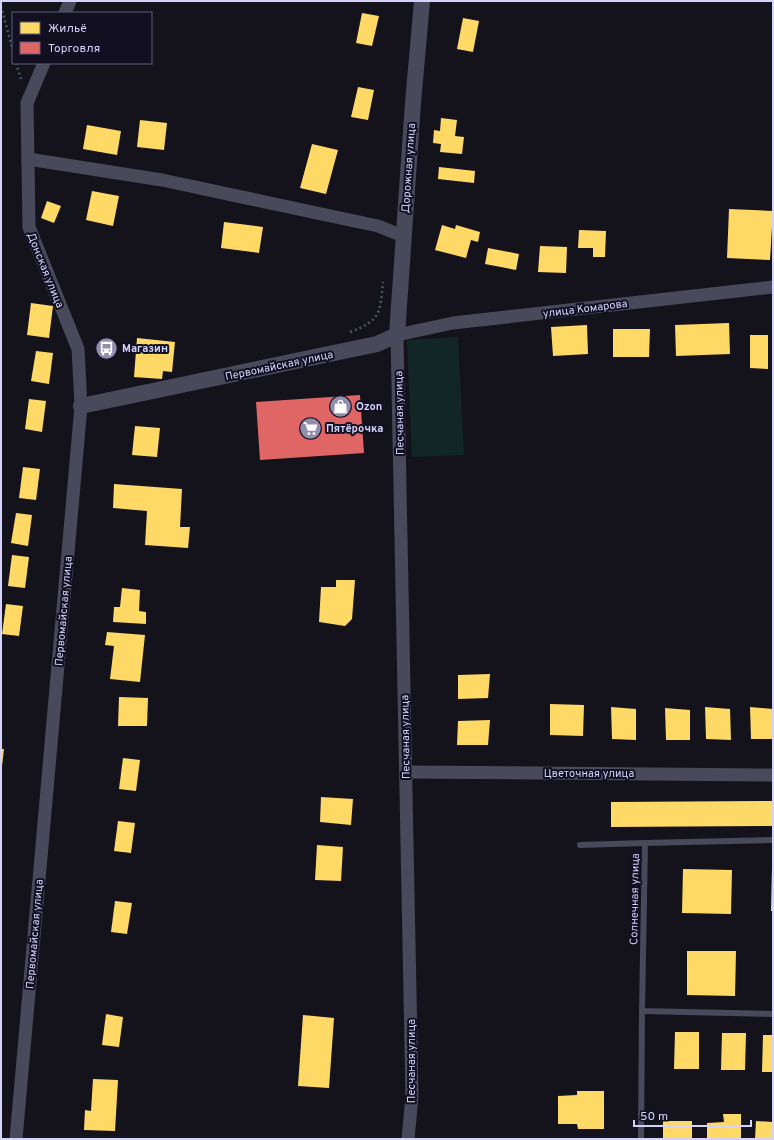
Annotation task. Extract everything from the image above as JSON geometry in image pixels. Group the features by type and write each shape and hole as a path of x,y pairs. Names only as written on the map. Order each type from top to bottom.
{"street":[{"path":"64,12 70,1"},
{"name":"Дорожная улица","path":"397,335 403,236 422,1"},
{"name":"Донская улица","path":"44,64 27,103 29,228 78,349 81,406"},
{"path":"28,159 162,180 378,226 403,236"},
{"name":"улица Комарова","path":"397,335 453,323 773,287"},
{"name":"Первомайская улица","path":"16,1139 81,406 376,344 397,335"},
{"name":"Песчаная улица","path":"397,335 412,1096 408,1139"},
{"name":"Цветочная улица","path":"406,772 773,775"}],"lane":[{"name":"Солнечная улица","path":"641,1139 645,844 773,840"},
{"path":"580,845 645,844"},
{"path":"642,1011 773,1014"}],"path":[{"path":"1,6 12,47"}],"green space":[{"path":"458,337 464,455 412,457 407,340"}],"building: Жильё":[{"path":"362,13 379,16 372,46 356,43"},
{"path":"463,18 479,21 473,52 457,49"},
{"path":"358,87 374,90 368,120 351,117"},
{"path":"441,118 457,120 455,136 464,137 462,154 440,152 441,144 433,143 434,130 440,131"},
{"path":"140,120 167,123 164,150 137,147"},
{"path":"87,125 121,131 117,155 83,149"},
{"path":"312,144 338,150 326,194 300,188"},
{"path":"439,167 475,171 474,183 438,179"},
{"path":"92,191 119,196 113,226 86,220"},
{"path":"47,201 61,206 54,223 41,218"},
{"path":"729,209 773,211 770,260 727,258"},
{"path":"224,222 263,227 259,253 221,248"},
{"path":"442,225 455,229 456,225 480,232 478,242 471,240 466,258 435,250"},
{"path":"579,230 606,231 605,257 593,257 593,248 578,248"},
{"path":"540,246 567,247 566,273 538,272"},
{"path":"488,248 519,254 516,270 485,264"},
{"path":"31,303 53,306 49,338 27,335"},
{"path":"729,323 730,354 676,356 675,325"},
{"path":"587,325 588,354 553,356 551,327"},
{"path":"613,329 650,329 649,357 613,357"},
{"path":"750,335 768,335 768,369 750,368"},
{"path":"137,338 175,342 172,372 163,371 162,379 134,377"},
{"path":"36,351 53,353 49,384 31,381"},
{"path":"29,399 46,401 42,432 25,429"},
{"path":"135,426 160,428 157,457 132,455"},
{"path":"23,467 40,469 36,500 19,498"},
{"path":"114,484 182,489 180,527 190,527 188,548 145,545 147,511 113,508"},
{"path":"16,513 32,515 28,546 11,543"},
{"path":"12,555 29,557 25,588 8,586"},
{"path":"336,580 355,580 352,619 345,626 319,622 321,587 336,587"},
{"path":"122,588 140,590 139,611 146,612 146,624 113,622 114,607 120,607"},
{"path":"6,604 23,606 19,636 2,634"},
{"path":"107,632 145,635 140,682 110,679 114,646 105,645"},
{"path":"490,674 488,698 458,699 458,675"},
{"path":"119,697 148,698 147,726 118,726"},
{"path":"550,704 584,705 583,736 550,735"},
{"path":"611,707 636,709 636,740 612,739"},
{"path":"705,707 730,709 731,740 706,739"},
{"path":"750,707 773,709 773,739 751,739"},
{"path":"665,708 690,710 690,740 666,740"},
{"path":"490,720 488,745 457,745 458,721"},
{"path":"1,749 4,749 2,766 1,766"},
{"path":"123,758 140,760 136,791 119,789"},
{"path":"321,797 353,799 351,825 320,822"},
{"path":"773,801 773,826 611,827 611,802"},
{"path":"118,821 135,823 131,853 114,851"},
{"path":"317,845 343,847 341,881 315,880"},
{"path":"772,867 773,911 771,911"},
{"path":"683,869 732,870 731,914 682,913"},
{"path":"115,901 132,903 127,934 111,932"},
{"path":"687,951 736,951 735,996 687,995"},
{"path":"106,1014 123,1017 119,1047 102,1045"},
{"path":"303,1015 334,1018 329,1088 298,1086"},
{"path":"675,1032 699,1032 699,1069 674,1069"},
{"path":"722,1033 746,1033 745,1070 721,1070"},
{"path":"763,1035 773,1035 773,1072 762,1072"},
{"path":"93,1079 118,1080 115,1131 84,1130 85,1110 91,1111"},
{"path":"577,1091 604,1091 604,1129 578,1129 577,1124 558,1124 558,1096 577,1095"},
{"path":"723,1114 741,1114 741,1139 707,1139 707,1123 724,1122"},
{"path":"663,1121 692,1121 692,1139 663,1139"},
{"path":"756,1121 773,1122 773,1139 755,1139"}],"building: Торговля":[{"name":"Пятёрочка","path":"360,395 364,453 260,460 256,402"}],"place":[{"name":"Магазин","path":"107,348"},
{"name":"Ozon","path":"341,406"},
{"name":"Пятёрочка","path":"310,428"}]}
